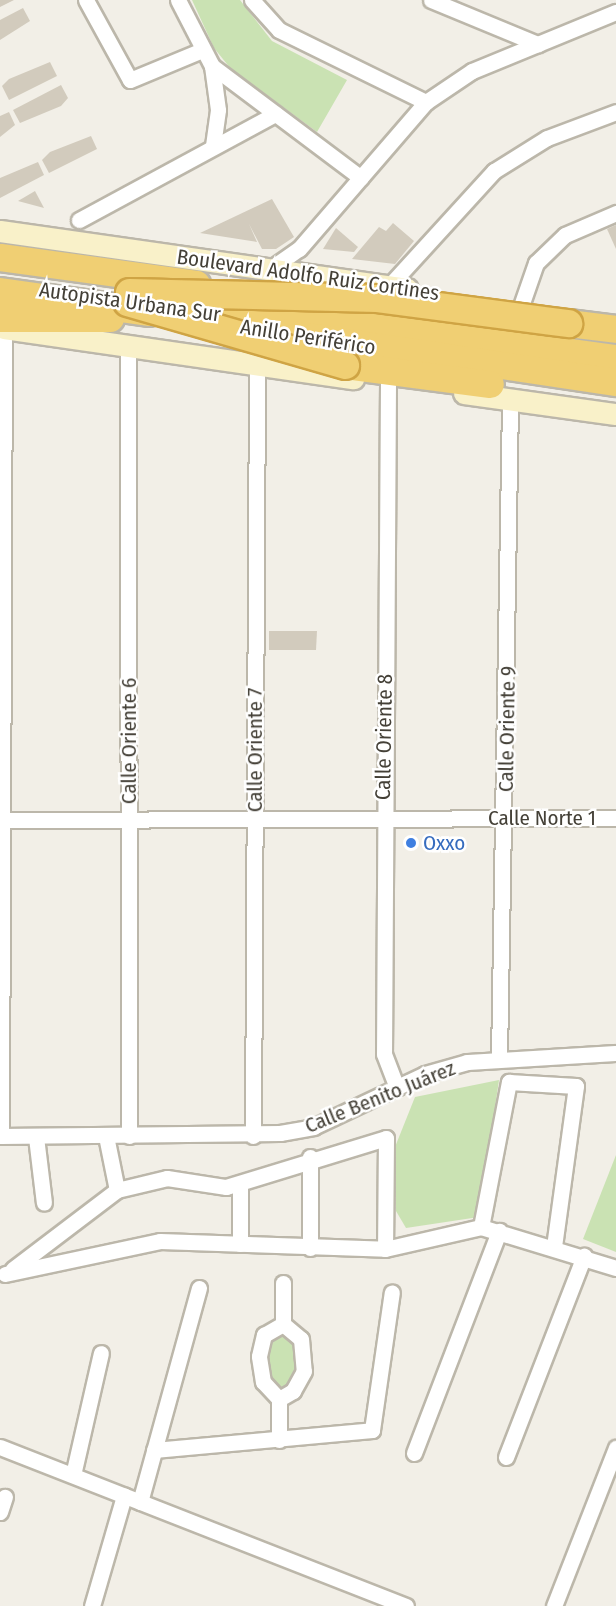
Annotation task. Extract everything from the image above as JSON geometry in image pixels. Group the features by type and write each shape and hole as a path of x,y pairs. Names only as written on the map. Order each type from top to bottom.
{"highway":[{"name":"Anillo Periférico","path":"0,257 616,342"},
{"name":"Autopista Urbana Sur","path":"0,273 125,296 616,371"},
{"name":"Autopista Urbana Sur","path":"0,283 125,296 616,358"},
{"name":"Anillo Periférico","path":"0,291 155,312 616,382"},
{"path":"125,296 377,298 616,329"},
{"path":"125,296 345,365 616,401"},
{"path":"1,324 104,319 155,312"},
{"path":"430,316 580,313"}],"main road":[{"name":"Boulevard Adolfo Ruiz Cortines","path":"0,231 616,318"},
{"path":"1,324 257,364 616,414"}],"street":[{"path":"86,0 130,80 200,51"},
{"path":"178,0 200,51 212,66 361,178"},
{"path":"252,0 279,30 426,102"},
{"path":"431,0 538,44"},
{"path":"270,269 299,249 426,102 472,71 616,12"},
{"path":"212,66 218,110 213,147"},
{"path":"389,286 494,171 547,138 616,112"},
{"path":"79,220 275,114"},
{"path":"521,306 536,263 565,234 616,213"},
{"path":"299,249 315,275"},
{"path":"1,324 1,1136"},
{"name":"Calle Oriente 6","path":"128,345 129,1136"},
{"name":"Calle Oriente 7","path":"253,1136 257,364"},
{"name":"Calle Oriente 8","path":"388,383 383,818 384,1054 397,1088"},
{"name":"Calle Oriente 9","path":"500,1059 506,818 510,400"},
{"name":"Calle Norte 1","path":"1,820 616,818"},
{"name":"Calle Benito Juárez","path":"1,1136 253,1136 314,1127 397,1088 467,1062 616,1053"},
{"path":"481,1227 509,1082 576,1086 554,1246"},
{"path":"106,1136 117,1190"},
{"path":"36,1137 44,1203"},
{"path":"2,1274 117,1190 167,1178 209,1187 240,1184 310,1157 386,1138 385,1249"},
{"path":"310,1157 310,1248"},
{"path":"240,1184 240,1244"},
{"path":"2,1274 160,1241 385,1249 481,1227 554,1246 616,1268"},
{"path":"414,1453 499,1231"},
{"path":"506,1457 584,1256"},
{"path":"283,1324 284,1283"},
{"path":"140,1502 198,1288"},
{"path":"154,1450 364,1432 377,1426 392,1292"},
{"path":"279,1440 279,1399 263,1382 259,1356 264,1335 283,1324"},
{"path":"279,1399 293,1391 304,1371 301,1339 283,1324"},
{"path":"73,1475 101,1353"},
{"path":"0,1447 406,1606"},
{"path":"554,1606 616,1448"},
{"path":"92,1606 124,1496"}],"green space":[{"path":"192,0 240,0 272,41 347,80 317,132 231,69 214,48"},
{"path":"499,1080 479,1217 406,1228 396,1211 395,1147 415,1097"},
{"path":"616,1155 616,1252 583,1239"},
{"path":"279,1329 292,1338 299,1361 288,1387 278,1390 264,1372 266,1341"}],"building":[{"path":"0,0 14,0 0,7"},
{"path":"23,8 30,21 0,40 0,20"},
{"path":"50,62 57,76 9,100 2,86 9,79"},
{"path":"61,85 68,98 61,106 20,123 13,110"},
{"path":"9,112 15,125 0,137 0,116"},
{"path":"91,136 97,149 49,173 42,160 50,152"},
{"path":"38,162 44,175 0,198 0,178"},
{"path":"35,191 44,208 18,201"},
{"path":"272,199 294,237 276,249 262,249 249,224 257,242 200,233"},
{"path":"393,223 414,241 395,264 352,259 379,227 386,231"},
{"path":"616,225 616,249 607,229"},
{"path":"336,228 358,247 354,252 323,249"},
{"path":"269,631 317,631 316,650 269,650"}],"place":[{"name":"Oxxo","path":"411,843"}]}
